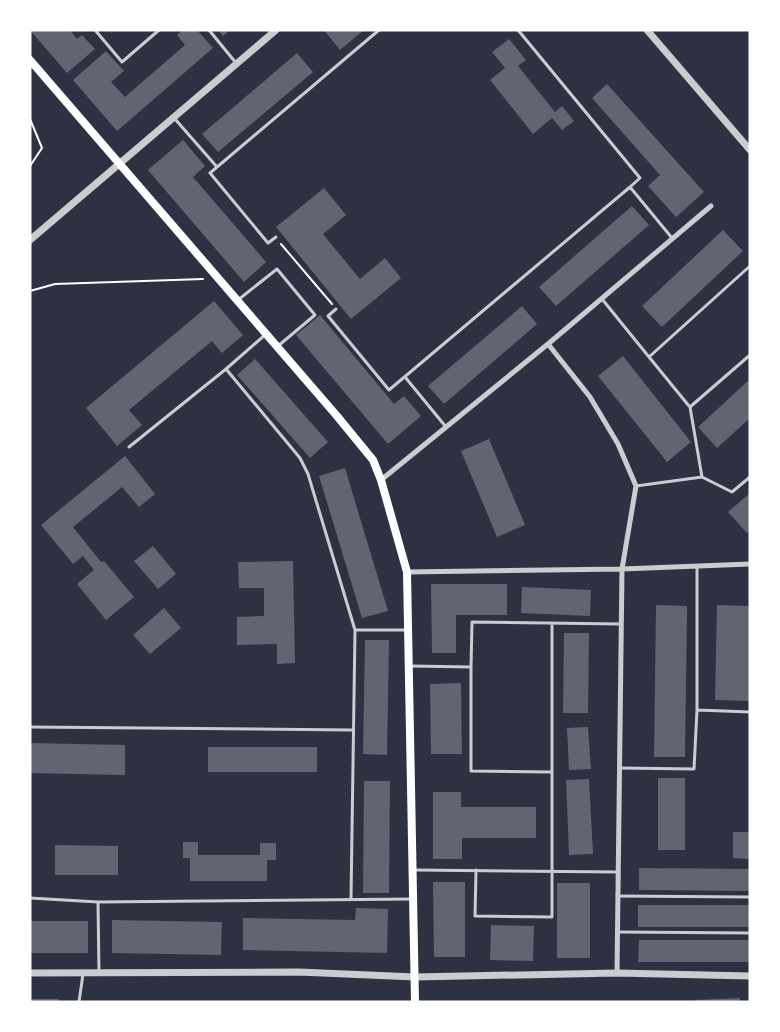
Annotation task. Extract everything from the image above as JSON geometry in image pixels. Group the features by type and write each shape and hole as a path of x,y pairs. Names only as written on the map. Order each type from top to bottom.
{"main road":[{"path":"30,60 278,346 373,460 381,480 406,572 415,1002"}],"street":[{"path":"30,240 276,30"},
{"path":"647,30 750,150"},
{"path":"381,480 548,344 711,206"},
{"path":"548,344 590,397 618,444 636,486 622,569 617,973"},
{"path":"406,572 622,569 750,564"},
{"path":"30,973 299,972 415,977 617,973 750,976"}],"lane":[{"path":"95,30 122,62 159,30"},
{"path":"209,30 237,64"},
{"path":"276,237 268,243 210,173 379,30"},
{"path":"336,309 328,316 389,390 640,178 518,30"},
{"path":"174,118 217,167"},
{"path":"630,187 672,238"},
{"path":"649,357 750,266"},
{"path":"238,300 277,269 315,315 278,346"},
{"path":"602,299 690,407 702,477"},
{"path":"129,447 267,334"},
{"path":"690,407 750,355"},
{"path":"225,369 300,458 308,474 355,630 351,899"},
{"path":"405,377 446,427"},
{"path":"636,486 702,477 732,492 750,477"},
{"path":"619,768 694,769 697,710 697,565"},
{"path":"551,772 471,771 472,622 621,624"},
{"path":"476,870 475,916 552,917 552,623"},
{"path":"355,630 408,630"},
{"path":"409,666 471,668"},
{"path":"697,710 750,712"},
{"path":"30,727 353,730"},
{"path":"413,870 617,872"},
{"path":"617,896 750,897"},
{"path":"30,898 98,902 414,899"},
{"path":"98,902 99,972"},
{"path":"616,932 750,933"},
{"path":"79,1002 83,972"}],"path":[{"path":"30,119 42,148 30,166"},
{"path":"276,237 336,309"},
{"path":"30,291 55,284 203,279"}],"building":[{"path":"30,30 70,30 77,39 82,35 95,49 67,73"},
{"path":"183,30 197,30 213,48 117,131 73,80 106,51 124,71 111,82 125,97 185,45 177,35"},
{"path":"218,30 230,30 223,36"},
{"path":"324,30 364,30 340,50"},
{"path":"509,39 526,60 518,66 555,112 562,106 574,121 562,130 552,118 533,134 490,80 505,68 492,52"},
{"path":"297,53 313,72 218,152 202,134"},
{"path":"607,84 704,192 676,217 648,186 660,175 592,98"},
{"path":"183,140 205,166 193,177 266,262 244,282 148,170"},
{"path":"324,188 346,215 323,234 360,279 385,258 401,278 351,319 276,227"},
{"path":"632,206 649,225 556,306 539,287"},
{"path":"723,230 743,251 662,327 642,306"},
{"path":"214,301 243,335 222,353 212,341 129,410 142,425 117,446 86,408"},
{"path":"522,306 537,324 444,404 428,386"},
{"path":"320,315 394,404 404,396 421,416 388,444 296,335"},
{"path":"623,356 691,442 667,462 598,376"},
{"path":"255,359 328,442 310,458 237,375"},
{"path":"750,379 750,418 717,448 698,427"},
{"path":"489,439 525,525 497,537 461,451"},
{"path":"125,456 155,494 139,507 122,487 73,527 101,562 104,561 134,597 106,620 77,584 94,570 83,556 73,564 41,525"},
{"path":"345,468 388,611 362,618 319,476"},
{"path":"750,493 750,531 747,533 728,512"},
{"path":"153,546 176,574 158,589 134,561"},
{"path":"293,561 295,663 277,664 277,644 237,645 237,617 264,616 264,588 239,588 238,562"},
{"path":"431,584 507,584 507,615 456,615 456,653 432,653"},
{"path":"522,587 591,590 590,616 521,613"},
{"path":"656,605 687,606 685,757 654,757"},
{"path":"717,605 750,606 750,701 715,700"},
{"path":"164,608 181,628 150,654 133,635"},
{"path":"564,633 589,633 588,713 563,713"},
{"path":"365,640 389,640 387,755 363,754"},
{"path":"461,683 462,754 431,754 430,684"},
{"path":"588,727 591,769 569,770 567,728"},
{"path":"30,743 125,745 125,775 30,773"},
{"path":"208,747 317,747 317,772 208,772"},
{"path":"658,778 685,778 685,850 658,850"},
{"path":"589,779 593,854 569,855 566,780"},
{"path":"364,781 390,781 389,893 363,893"},
{"path":"433,792 461,792 461,807 536,807 536,838 462,838 462,859 433,859"},
{"path":"733,832 750,832 750,859 733,858"},
{"path":"183,842 198,842 198,855 260,855 260,843 276,843 276,860 267,860 267,881 190,881 190,858 183,858"},
{"path":"55,845 118,846 118,875 55,875"},
{"path":"639,868 750,869 750,891 639,890"},
{"path":"433,882 465,882 465,957 434,957"},
{"path":"557,883 590,883 590,958 557,958"},
{"path":"638,905 750,905 750,927 638,927"},
{"path":"356,908 388,909 387,953 243,950 243,918 355,920"},
{"path":"112,920 222,922 221,955 112,953"},
{"path":"30,921 88,921 88,953 30,953"},
{"path":"491,925 534,926 533,961 490,960"},
{"path":"639,940 750,940 750,962 638,962"},
{"path":"740,998 740,1002 695,1002 695,1000"},
{"path":"30,999 59,999 59,1002 30,1002"}]}
